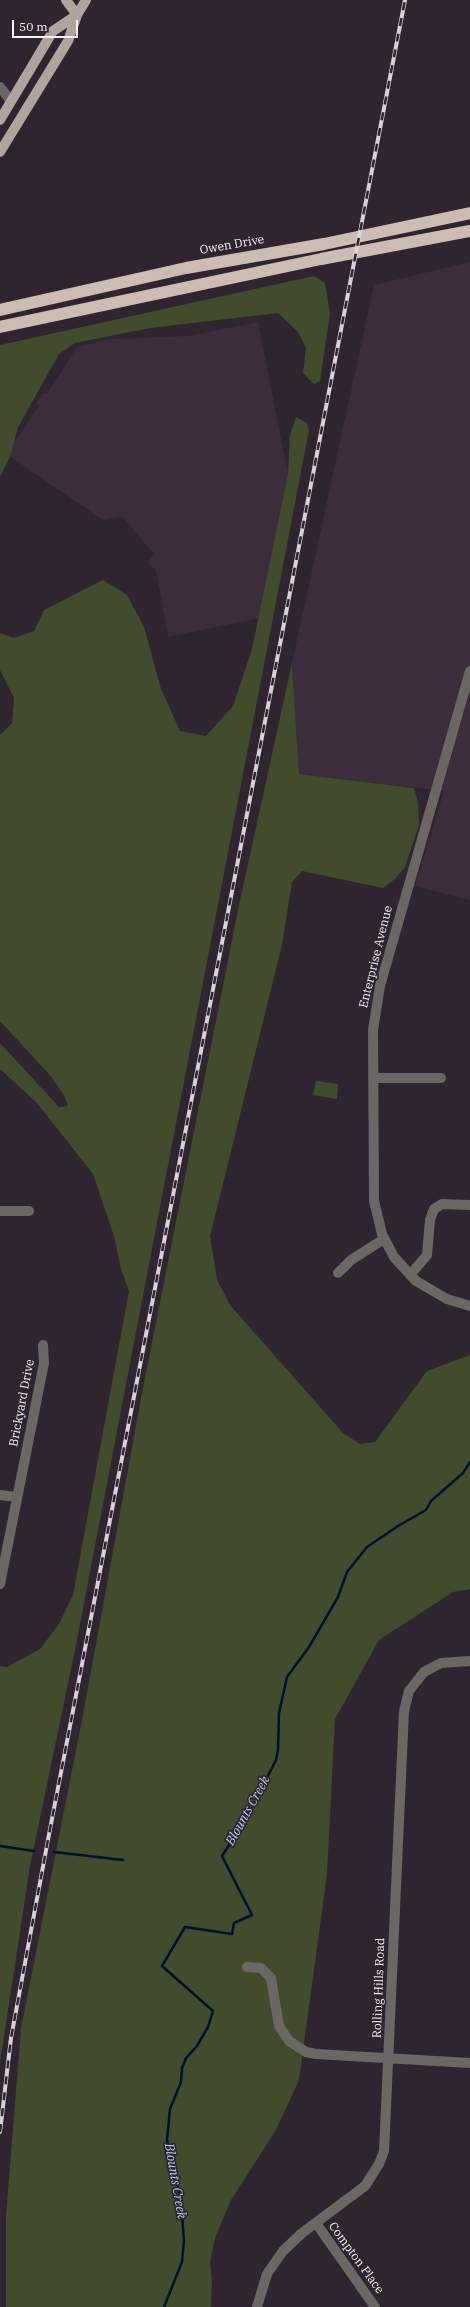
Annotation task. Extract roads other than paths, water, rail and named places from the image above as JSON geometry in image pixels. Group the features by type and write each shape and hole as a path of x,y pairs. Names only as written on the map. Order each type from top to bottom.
{"highway":[{"name":"Owen Drive","path":"0,310 186,268 324,244 470,213"},
{"path":"0,327 321,259 470,231"},
{"path":"0,304 24,305"}],"main road":[{"path":"66,0 77,15"},
{"path":"0,152 68,41 77,15 86,0"},
{"path":"0,120 53,31 77,15"}],"street":[{"path":"0,86 11,101"},
{"name":"Enterprise Avenue","path":"470,671 380,986 373,1030 374,1201 384,1239 394,1257 410,1275 436,1294 470,1306"},
{"path":"374,1078 441,1078"},
{"path":"410,1275 427,1255 430,1220 434,1209 442,1204 470,1205"},
{"path":"0,1211 29,1211"},
{"path":"338,1273 351,1260 384,1239"},
{"name":"Brickyard Drive","path":"0,1584 44,1362 43,1345"},
{"path":"0,1495 16,1498"},
{"name":"Rolling Hills Road","path":"257,2307 262,2287 276,2261 302,2233 356,2194 372,2177 379,2164 386,2139 394,1927 406,1701 416,1681 432,1666 448,1662 470,1661"},
{"path":"247,1966 261,1968 271,1978 279,2026 289,2041 297,2047 316,2054 470,2063"},
{"name":"Compton Place","path":"316,2223 375,2307"}],"waterway":[{"name":"Blounts Creek","path":"164,2307 182,2262 184,2241 181,2201 167,2140 170,2109 181,2082 182,2068 186,2058 197,2046 208,2027 213,2011 162,1966 185,1927 232,1934 234,1923 252,1915 222,1856 247,1817 276,1760 278,1750 279,1713 287,1677 309,1647 338,1597 347,1572 367,1547 398,1526 426,1510 431,1501 463,1473 470,1462"},
{"path":"0,1846 34,1851"},
{"path":"54,1852 123,1860"}],"railway":[{"path":"0,2132 11,2038 50,1829 405,0"}]}
